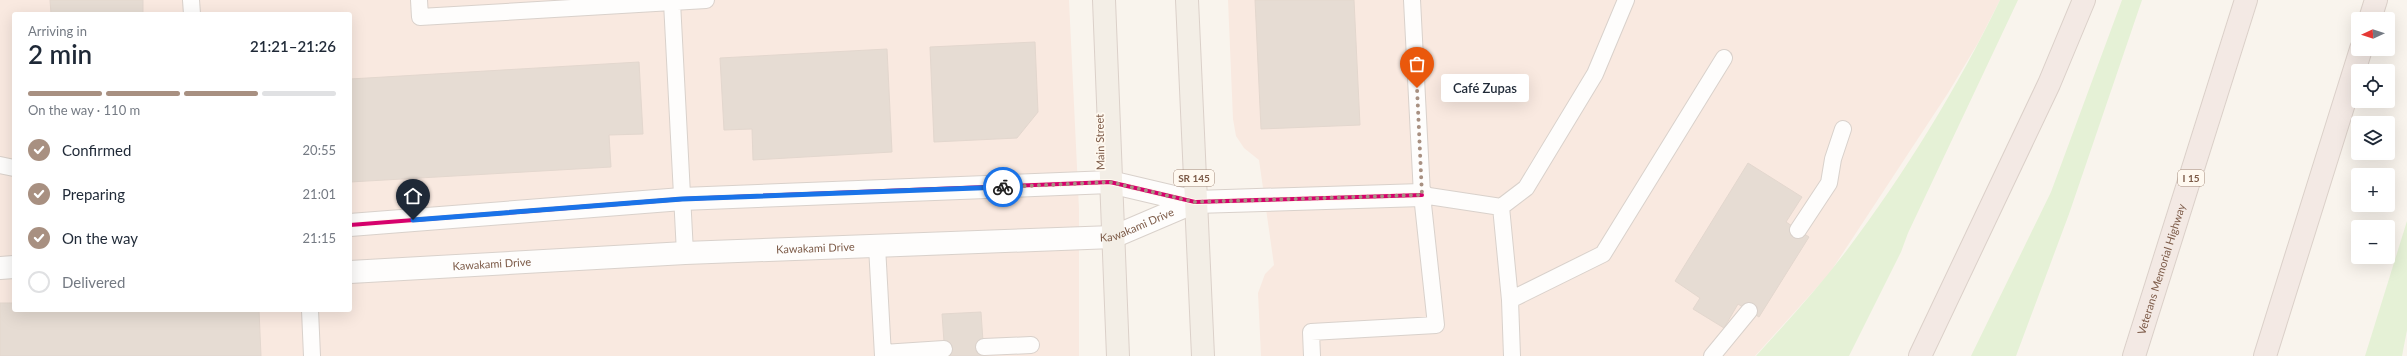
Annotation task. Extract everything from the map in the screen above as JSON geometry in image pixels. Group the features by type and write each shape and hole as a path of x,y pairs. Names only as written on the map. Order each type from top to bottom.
{"highway":[{"path":"1920,356 2049,84 2084,0"},
{"name":"Veterans Memorial Highway","path":"2134,356 2246,0"},
{"path":"2372,12 2376,0"},
{"path":"2265,356 2359,56"},
{"path":"1904,356 1964,262"}],"main road":[{"name":"Main Street","path":"1104,0 1118,356"},
{"name":"SR 145","path":"1187,0 1203,356"}],"street":[{"name":"Kawakami Drive","path":"352,225 682,199 1110,182 1195,202"},
{"path":"1195,202 1422,195"},
{"name":"Kawakami Drive","path":"352,272 685,253 1113,237 1195,202"},
{"path":"0,268 12,267"}],"lane":[{"path":"191,0 192,12"},
{"path":"419,0 420,17 706,0"},
{"path":"1312,356 1311,332 1436,326 1422,195 1412,0"},
{"path":"1422,195 1501,207 1526,188 1595,74 1626,0"},
{"path":"672,2 685,253"},
{"path":"1510,300 1603,254 1724,58"},
{"path":"1798,230 1829,183 1833,159 1843,129"},
{"path":"0,164 12,167"},
{"path":"1501,207 1510,300 1512,356"},
{"path":"877,246 883,354 944,350"},
{"path":"1712,356 1749,311"},
{"path":"310,312 312,356"},
{"path":"984,347 1031,345"}],"shaded area":[{"path":"0,0 1069,0 1079,209 1079,356 0,356"},
{"path":"1228,0 2000,0 1978,43 1948,93 1829,274 1755,356 1261,356 1258,293 1265,274 1274,265 1259,160 1244,148 1236,136 1233,119"}],"green space":[{"path":"2000,0 2018,0 1908,233 1901,252 1849,356 1756,356 1803,304 1869,221 1930,129 1967,65"},
{"path":"2122,0 2142,0 2069,214 2016,356 1971,356 2051,192"},
{"path":"2407,221 2407,330 2402,356 2365,356 2394,264 2395,264"}],"building":[{"path":"50,0 143,0 143,12 51,12"},
{"path":"1255,0 1354,0 1360,125 1261,129"},
{"path":"1035,42 1038,112 1017,138 934,142 930,47"},
{"path":"887,49 892,152 753,160 752,129 724,130 720,58"},
{"path":"639,62 643,134 609,135 611,167 352,182 352,79"},
{"path":"1748,163 1802,197 1786,222 1809,237 1759,317 1738,304 1724,328 1693,309 1700,298 1675,281"},
{"path":"0,303 12,303 12,312 259,312 261,356 0,356"},
{"path":"981,312 984,356 945,356 942,314"}],"cycle path":[{"path":"352,225 682,199 1110,182 1195,202 1422,195"}],"way so far":[{"path":"1003,187 1110,182 1195,202 1422,195 1417,88"}],"place":[{"name":"Café Zupas","path":"1417,88"}],"route":[{"path":"413,220 682,199 1003,187"}]}
